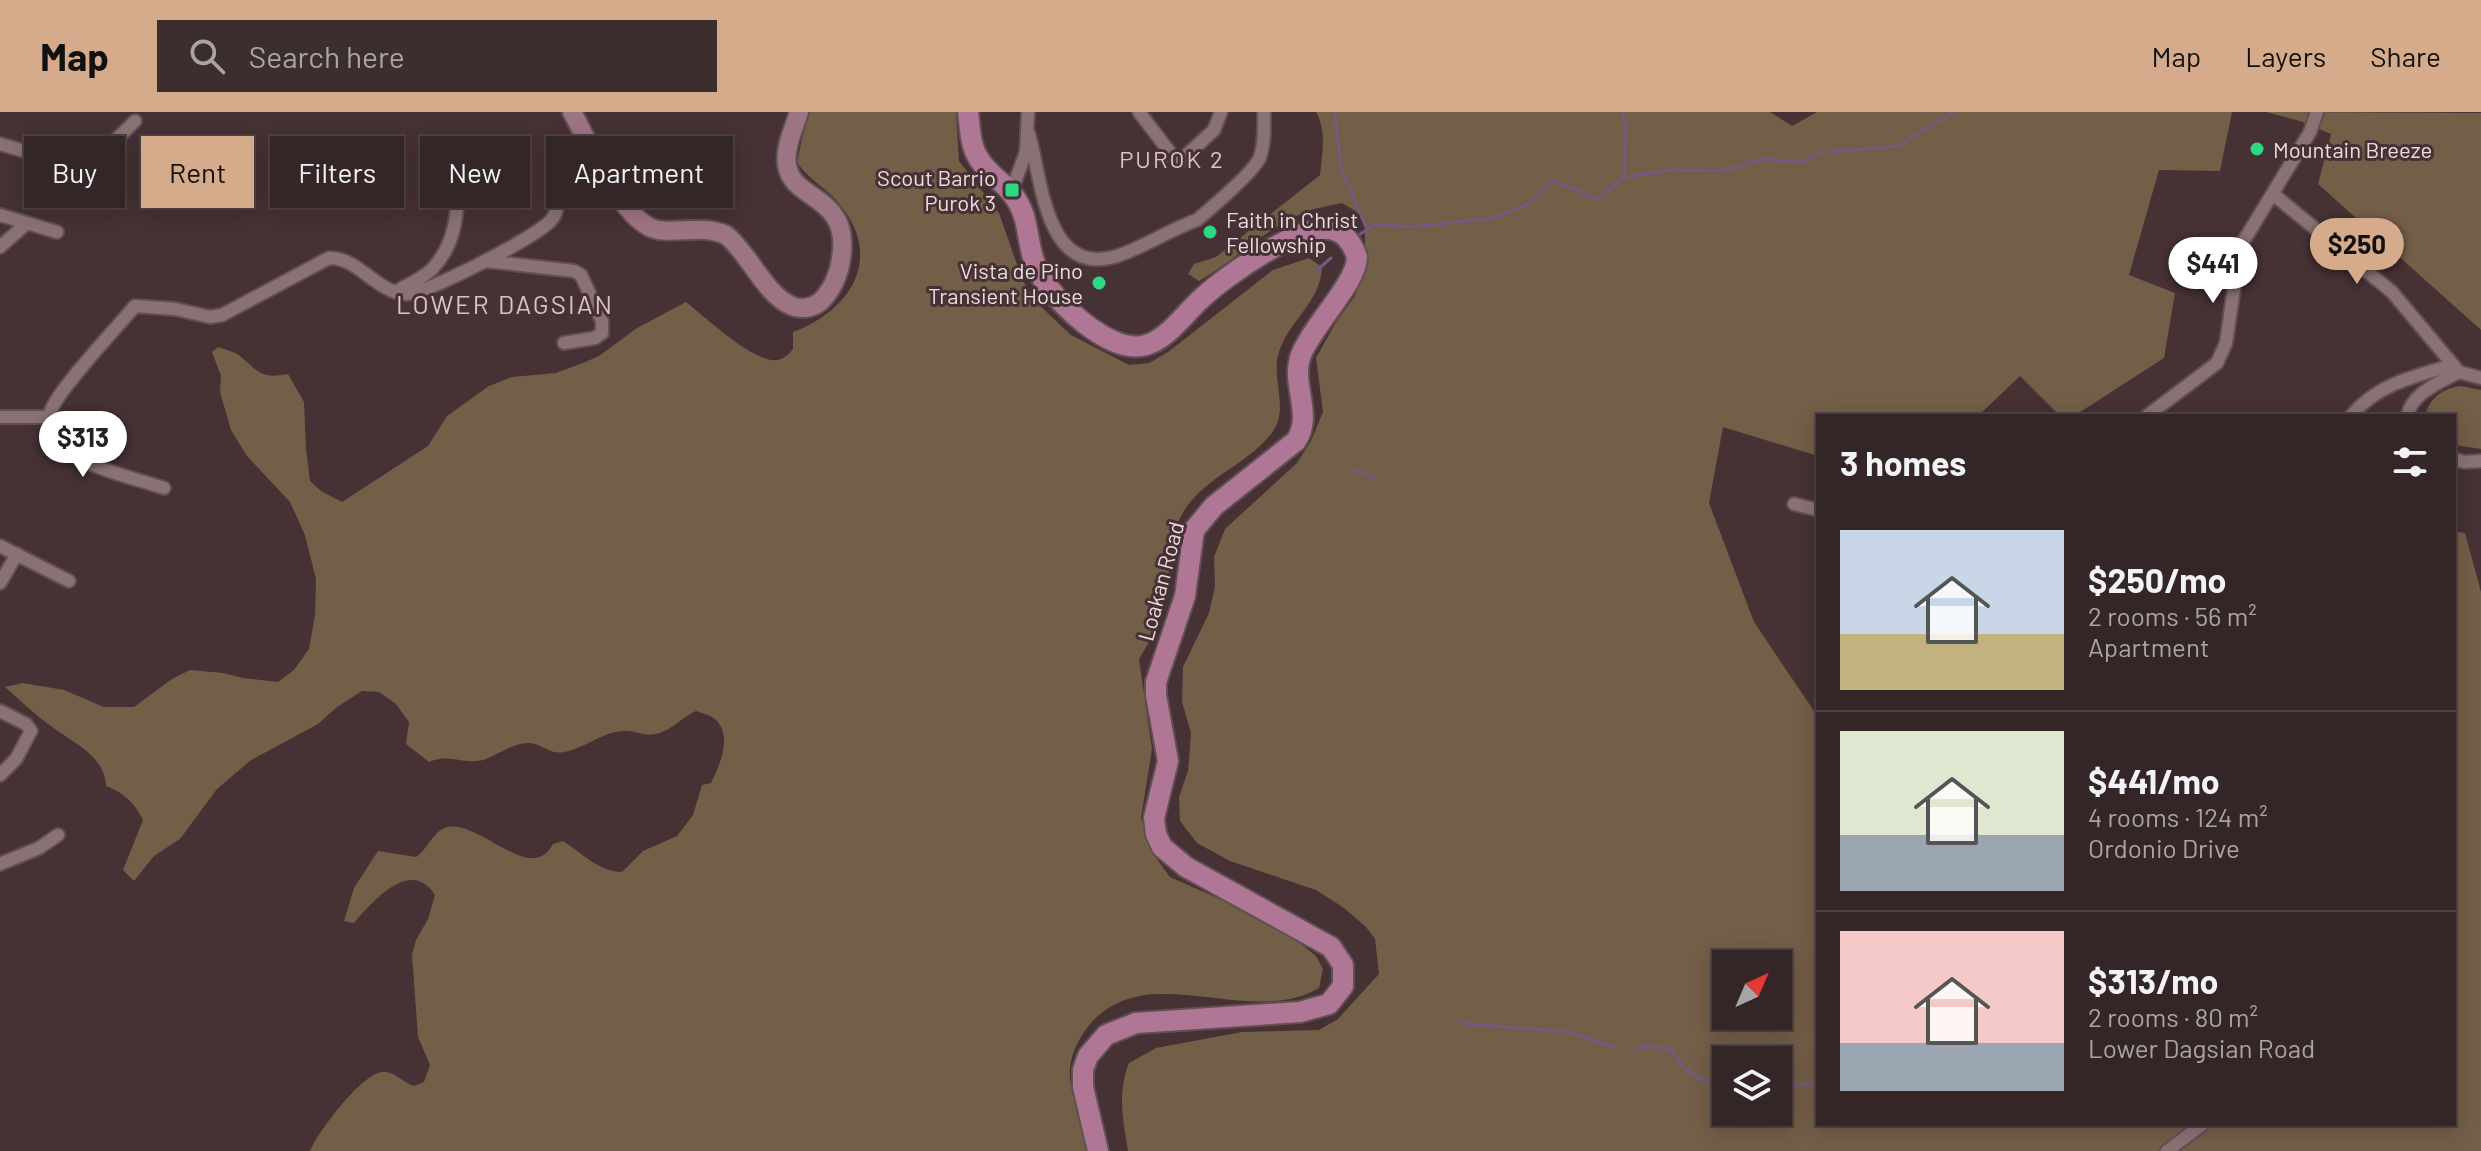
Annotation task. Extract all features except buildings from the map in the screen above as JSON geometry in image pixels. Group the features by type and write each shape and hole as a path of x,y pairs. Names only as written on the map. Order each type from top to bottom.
{"main road":[{"name":"Loakan Road","path":"968,112 973,146 979,160 1012,190 1024,216 1030,251 1046,284 1066,308 1102,335 1145,346 1160,339 1204,296 1292,238 1310,231 1336,230 1351,243 1357,257 1354,273 1307,343 1298,367 1304,422 1302,432 1296,441 1214,506 1194,530 1185,596 1159,667 1156,695 1168,761 1154,818 1162,847 1186,867 1331,947 1343,965 1343,986 1329,1004 1300,1012 1136,1023 1106,1035 1088,1056 1083,1070 1083,1087 1098,1151"}],"street":[{"path":"572,112 584,136"},
{"path":"628,208 644,225 660,230 699,229 726,235 784,302 802,309 813,307 828,294 836,278 843,246 839,220 788,170 786,156 799,112"},
{"path":"1028,112 1029,134 1059,241 1083,258 1105,259 1197,220 1207,212 1258,162 1263,144 1264,112"},
{"path":"1139,112 1178,163 1214,130 1221,112"},
{"path":"2150,414 2217,363 2226,343 2239,254 2247,234 2310,132 2317,112"},
{"path":"0,144 68,164 78,164 95,157 135,121"},
{"path":"1012,190 1029,134"},
{"path":"2273,194 2392,292 2456,369 2481,378"},
{"path":"395,292 432,270 444,254 453,232 457,208"},
{"path":"164,488 74,455 60,442 51,417 51,411 70,384 135,306 175,309 210,317 222,315 329,258 343,260 395,292 411,294 485,261 549,223 557,208"},
{"path":"0,215 57,232"},
{"path":"0,247 26,224"},
{"path":"485,261 574,271 581,275 602,321 602,333 595,338 564,343"},
{"path":"2353,414 2373,394 2388,386 2456,369"},
{"path":"2407,414 2409,407 2424,392 2456,369"},
{"path":"0,417 51,417"},
{"path":"2456,460 2481,461"},
{"path":"1794,504 1816,510"},
{"path":"0,546 69,581"},
{"path":"0,583 17,554"},
{"path":"0,711 26,724 31,731 16,759 0,775"},
{"path":"0,864 39,848 58,835"},
{"path":"2167,1151 2200,1126"}],"shaded area":[{"path":"808,112 956,112 959,161 999,213 1022,279 1035,301 1071,335 1129,365 1149,363 1168,352 1273,270 1309,258 1322,267 1311,301 1279,352 1277,373 1280,404 1277,424 1260,446 1209,484 1187,506 1173,536 1160,615 1139,659 1152,749 1141,818 1151,851 1170,877 1240,908 1296,940 1316,956 1323,969 1319,988 1291,999 1261,1002 1167,994 1137,996 1110,1007 1087,1028 1078,1042 1070,1067 1072,1088 1089,1151 310,1151 332,1117 366,1080 377,1073 386,1072 414,1086 424,1082 430,1065 418,1037 412,955 435,895 425,884 415,880 404,881 382,894 354,923 344,921 354,888 378,851 416,857 442,829 460,827 504,849 532,858 544,855 553,844 563,841 598,865 622,872 643,851 677,836 693,815 702,785 711,783 721,759 724,742 720,726 713,718 696,711 657,734 614,732 564,752 529,743 483,760 442,759 429,762 406,744 409,722 396,704 379,692 362,691 318,724 251,760 217,789 180,839 154,856 134,881 123,870 143,820 136,808 123,795 106,786 104,775 93,757 42,720 5,687 23,683 64,690 104,707 134,707 172,679 190,670 278,682 294,670 309,649 315,615 316,579 305,535 290,502 247,456 231,430 220,392 221,376 212,352 218,347 237,354 264,374 288,374 304,402 310,481 342,502 428,446 447,416 489,386 512,377 556,373 583,363 599,356 637,328 686,302 756,355 782,359 793,349 793,332 813,323 844,297 854,281 859,264 860,246 854,226 836,200 797,162"},
{"path":"1316,112 1770,112 1792,126 1817,112 2232,112 2220,171 2159,170 2129,275 2175,293 2164,358 2077,414 2058,414 2020,376 1980,414 1816,414 1816,455 1723,427 1709,503 1754,622 1816,714 1816,1126 2456,1126 2456,531 2465,533 2481,592 2481,1151 1128,1151 1122,1096 1129,1063 1156,1048 1242,1032 1319,1030 1338,1019 1379,974 1375,939 1344,908 1316,890 1230,861 1197,843 1180,821 1179,797 1188,771 1191,733 1182,702 1183,667 1209,613 1215,586 1214,557 1225,529 1297,463 1311,441 1323,412 1316,358 1355,296 1365,256 1365,227 1357,212 1342,203 1315,209 1282,224 1199,281 1188,274 1194,264 1216,257 1320,175 1322,127"},
{"path":"2266,112 2481,113 2481,330 2318,184 2331,134"},
{"path":"2461,386 2481,390 2481,449 2456,445 2456,414 2426,414 2430,404 2448,389"}],"waterway":[{"path":"1335,112 1341,168 1366,227"},
{"path":"1623,112 1626,128 1624,176"},
{"path":"1830,152 1897,146 1954,112"},
{"path":"1357,236 1376,224 1412,227 1494,218 1528,204 1554,180 1597,199 1624,177 1670,170 1722,171 1761,159 1801,162 1824,152"},
{"path":"1317,270 1331,258"},
{"path":"1350,469 1374,478"},
{"path":"1460,1023 1570,1032 1615,1047"},
{"path":"1636,1050 1646,1045 1671,1050 1694,1075 1712,1084"},
{"path":"1792,1086 1816,1081"}],"place":[{"name":"Mountain Breeze","path":"2257,149"},
{"name":"Scout Barrio Purok 3","path":"1012,190"},
{"name":"Faith in Christ Fellowship","path":"1210,232"},
{"name":"Vista de Pino Transient House","path":"1099,283"}],"district":[{"name":"PUROK 2","path":"1172,158"},
{"name":"LOWER DAGSIAN","path":"505,303"}]}
